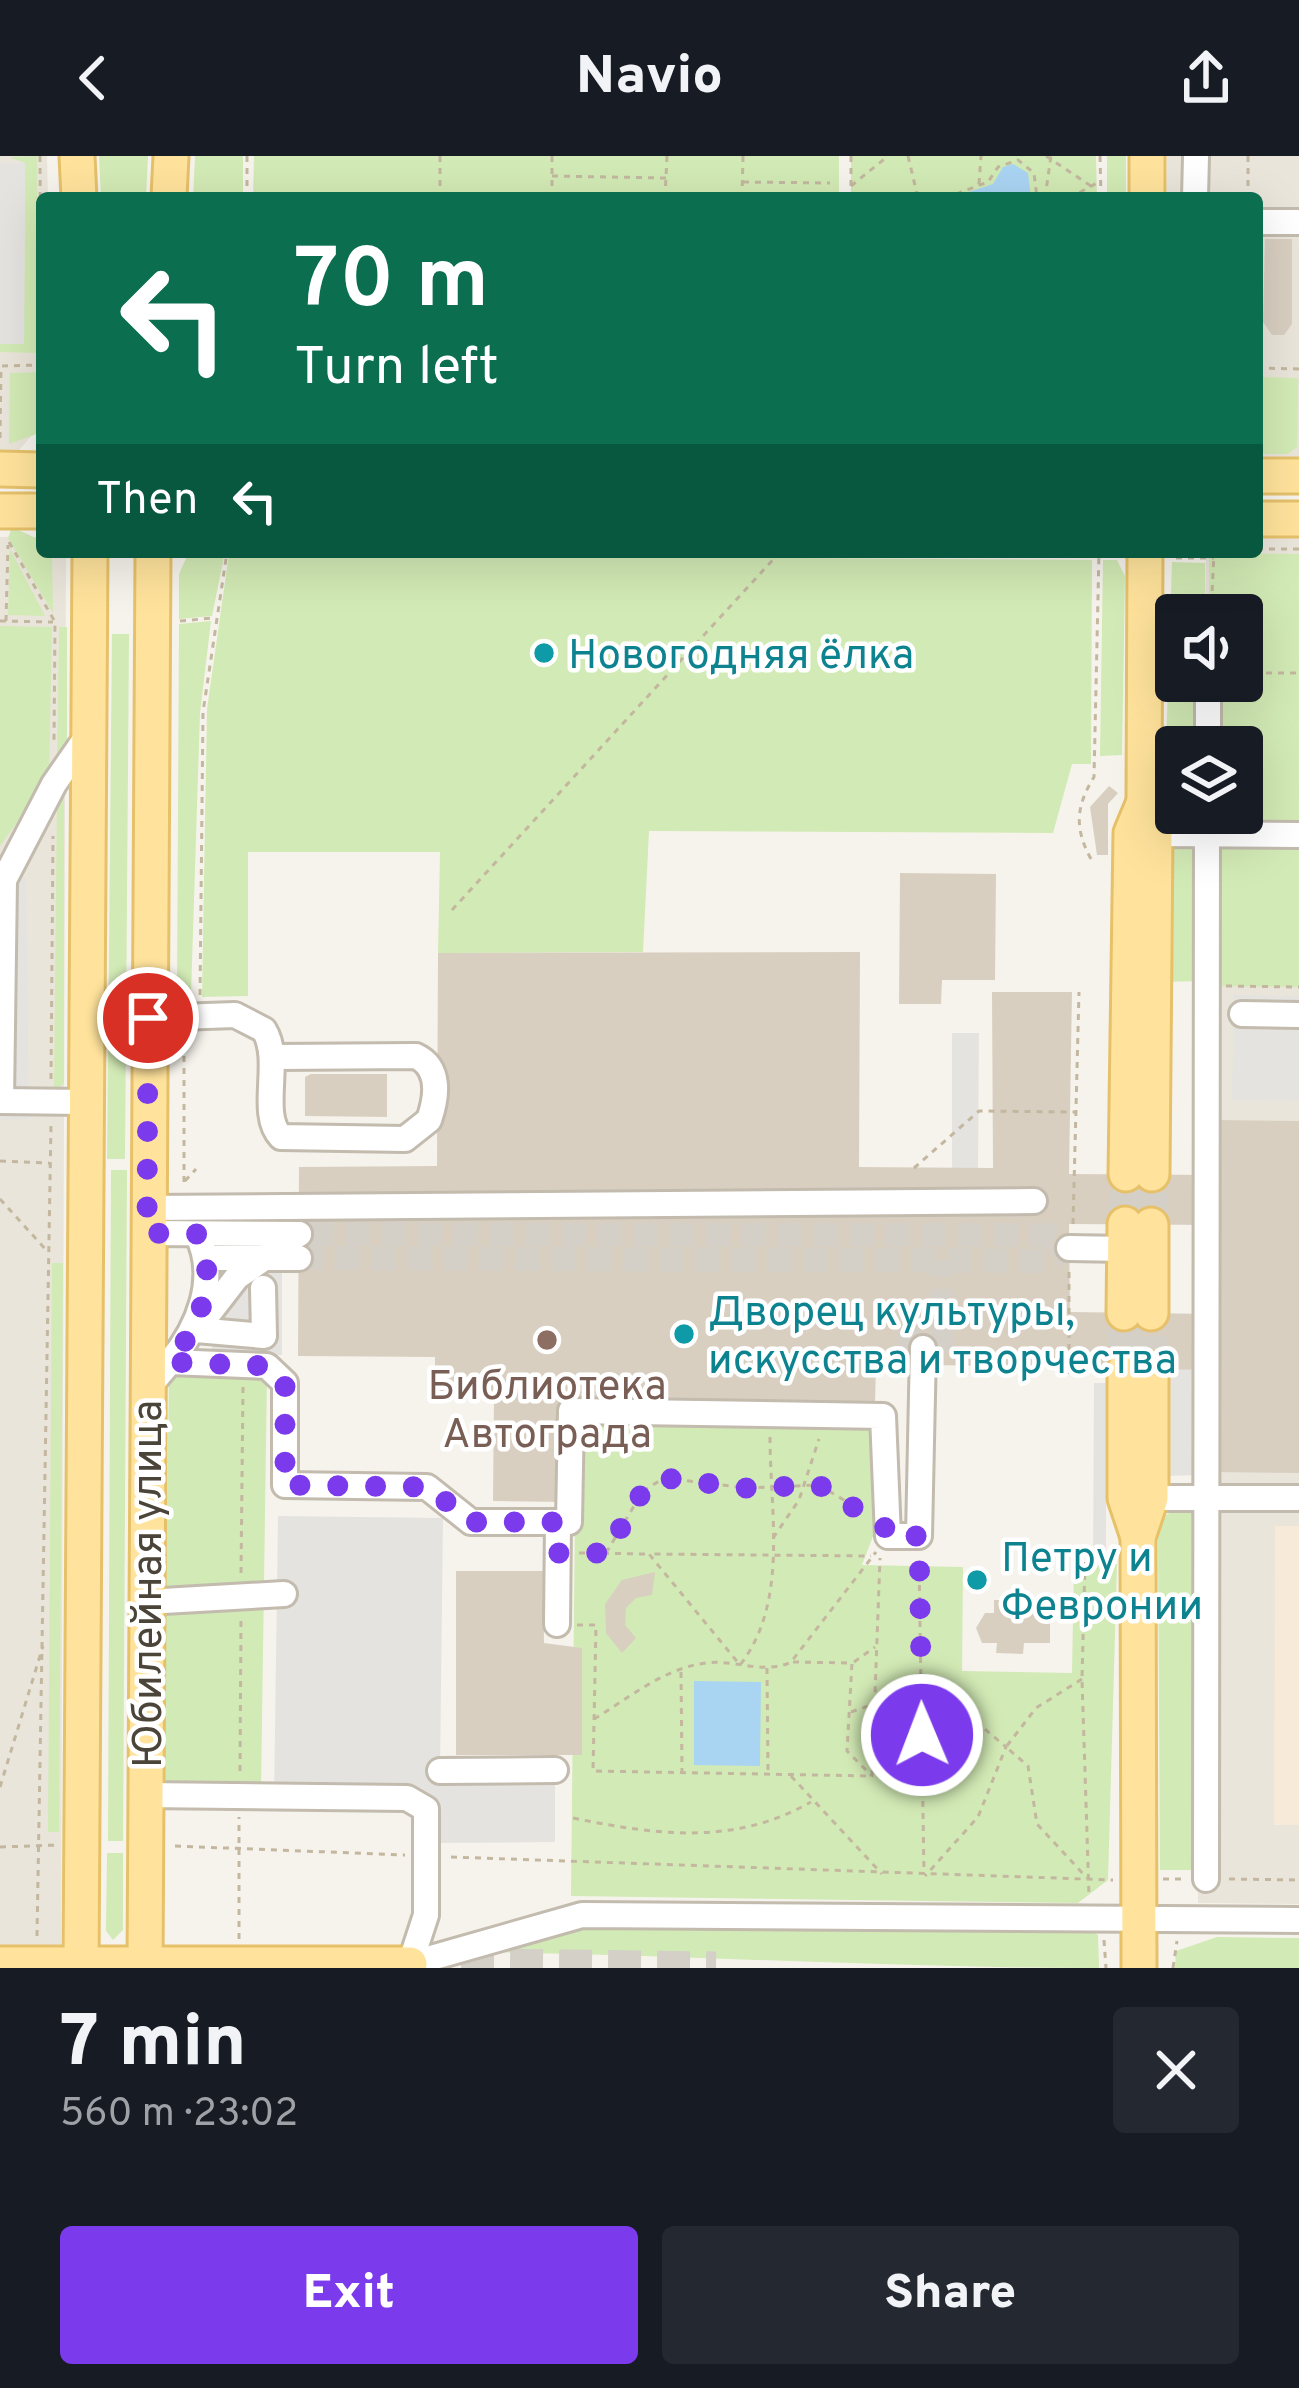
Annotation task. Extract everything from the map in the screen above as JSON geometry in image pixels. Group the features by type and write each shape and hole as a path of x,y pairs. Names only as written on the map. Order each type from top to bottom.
{"main road":[{"path":"169,192 172,156"},
{"path":"1147,156 1147,192"},
{"path":"0,469 36,470"},
{"path":"1263,476 1299,476"},
{"path":"4,526 36,513"},
{"path":"1263,519 1299,519"},
{"name":"Юбилейная улица","path":"81,1966 90,558"},
{"name":"Юбилейная улица","path":"145,1966 154,558"},
{"path":"1139,1174 1160,558"},
{"path":"1134,1233 1138,1313"},
{"path":"1138,1537 1125,1498 1138,1369 1150,1498 1138,1537 1139,1947"},
{"path":"0,1964 410,1964"}],"street":[{"path":"1195,192 1196,156"},
{"path":"1263,222 1299,222"},
{"path":"86,1102 0,1101 4,880 54,784 88,735"},
{"path":"1150,818 1155,818"},
{"path":"1263,830 1299,835"},
{"path":"1206,1879 1206,1498 1218,986 1208,834"},
{"path":"1242,1014 1299,1015"},
{"path":"148,1018 250,1021 264,1030 275,1057 272,1124 281,1137 405,1138 429,1120 434,1074 428,1062 416,1056 275,1057"},
{"path":"147,1220 188,1194 299,1206 1034,1202"},
{"path":"146,1390 238,1277 299,1234 197,1234 147,1220"},
{"path":"1069,1248 1134,1233"},
{"path":"196,1330 209,1258 197,1234"},
{"path":"209,1258 298,1258"},
{"path":"196,1330 264,1336 263,1288"},
{"path":"170,1362 267,1366 285,1383 285,1485 428,1487 471,1522 569,1522 571,1411 884,1416 888,1536 919,1536 923,1348"},
{"path":"1150,1498 1299,1498"},
{"path":"557,1624 558,1522"},
{"path":"146,1601 284,1594"},
{"path":"440,1771 555,1770"},
{"path":"145,1795 407,1798 426,1809 426,1915 410,1964"},
{"path":"410,1964 582,1915 1139,1947 1299,1920"}],"path":[{"path":"40,156 40,192"},
{"path":"247,156 247,192"},
{"path":"440,156 440,192"},
{"path":"552,156 552,192"},
{"path":"665,192 667,156"},
{"path":"742,192 743,156"},
{"path":"851,156 851,192"},
{"path":"851,186 888,156"},
{"path":"908,156 917,192"},
{"path":"979,185 981,156"},
{"path":"1100,156 1101,192"},
{"path":"1248,192 1249,156"},
{"path":"1046,192 1049,157 1091,186"},
{"path":"961,192 979,185 1006,162 1018,160 1034,173 1037,192"},
{"path":"552,176 666,178"},
{"path":"1080,192 1100,181"},
{"path":"742,182 830,183"},
{"path":"1037,188 1046,188"},
{"path":"0,438 0,366 36,365"},
{"path":"1263,368 1299,369"},
{"path":"0,537 4,526"},
{"path":"4,526 2,619 55,622"},
{"path":"4,526 55,622 54,784"},
{"path":"1263,549 1299,549"},
{"path":"188,1194 185,1030 199,1016 203,712 226,558"},
{"path":"452,910 775,558"},
{"path":"1091,859 1079,837 1079,802 1094,777 1099,558"},
{"path":"1212,594 1214,558"},
{"path":"175,622 214,617"},
{"path":"1263,673 1299,674"},
{"path":"36,1964 46,1639 42,1510 50,1255 53,830"},
{"path":"1218,986 1299,987"},
{"path":"1070,1374 1069,1248 1077,1193 1079,992"},
{"path":"914,1168 979,1111 1077,1112"},
{"path":"0,1161 51,1163"},
{"path":"0,1198 50,1255"},
{"path":"740,1665 769,1615 770,1414"},
{"path":"770,1540 785,1524 827,1415"},
{"path":"606,1553 643,1491 664,1478 770,1487 803,1484 837,1494 887,1529"},
{"path":"919,1536 924,1877"},
{"path":"791,1662 880,1545 872,1776"},
{"path":"558,1553 873,1556"},
{"path":"649,1554 740,1665"},
{"path":"1085,1562 1082,1679 1089,1903"},
{"path":"557,1624 596,1625 593,1771 872,1776"},
{"path":"0,1787 46,1639"},
{"path":"594,1719 681,1670 706,1662 852,1663 877,1646"},
{"path":"852,1663 847,1751 872,1776"},
{"path":"767,1666 768,1774"},
{"path":"681,1670 682,1772"},
{"path":"924,1877 978,1817 1006,1747 1036,1708 1082,1679"},
{"path":"921,1688 965,1713 1028,1766 1037,1824 1088,1880"},
{"path":"850,1713 874,1704"},
{"path":"790,1774 883,1875"},
{"path":"573,1818 637,1831 732,1834 811,1802"},
{"path":"168,1846 924,1877 1116,1880"},
{"path":"239,1847 239,1944"},
{"path":"1159,1879 1299,1880"},
{"path":"1106,1968 1139,1947 1173,1968"}],"shaded area":[{"path":"0,156 47,156 48,192 36,192 36,430 16,454 0,454"},
{"path":"1167,156 1299,156 1299,457 1263,457 1263,192 1167,192"},
{"path":"0,163 25,163 24,344 0,344"},
{"path":"1263,534 1299,535 1299,1904 1198,1903 1202,1004 1238,834 1263,834 1263,726 1242,726 1242,702 1263,702 1263,594 1205,594 1206,558 1263,558"},
{"path":"0,537 36,537 36,558 66,558 61,1950 0,1948"},
{"path":"26,878 29,1119 0,1120 0,880"},
{"path":"1234,995 1299,996 1299,1101 1232,1100"},
{"path":"952,1033 979,1033 978,1168 952,1169"},
{"path":"282,1263 282,1355 211,1355 218,1315 256,1272"},
{"path":"1200,1345 1200,1475 1163,1476 1163,1346"},
{"path":"1094,1383 1106,1383 1106,1560 1093,1560"},
{"path":"278,1516 443,1518 440,1770 555,1770 555,1842 440,1843 439,1803 274,1801"},
{"path":"1275,1526 1299,1526 1299,1825 1274,1825"}],"green space":[{"path":"37,156 36,353 0,352 0,344 24,343 25,163 9,157"},
{"path":"99,156 148,156 146,192 101,192"},
{"path":"195,156 243,156 243,192 193,192"},
{"path":"254,156 839,156 839,192 253,192"},
{"path":"851,156 1096,156 1097,192 851,192"},
{"path":"1107,156 1126,156 1126,192 1107,192"},
{"path":"36,372 36,434 9,444 10,373"},
{"path":"1263,377 1298,378 1297,447 1288,454 1263,454"},
{"path":"12,527 36,538 36,558 52,558 53,613 8,538"},
{"path":"10,549 45,616 8,615"},
{"path":"1299,554 1299,987 1206,986 1207,834 1263,834 1263,726 1208,726 1208,702 1263,702 1263,594 1209,594 1209,558"},
{"path":"186,558 224,558 212,616 179,619 179,574"},
{"path":"228,558 1092,560 1091,764 1072,764 1053,833 649,831 643,952 438,953 440,852 248,852 248,996 202,997 207,709"},
{"path":"1103,560 1117,560 1125,576 1122,755 1100,756"},
{"path":"1172,562 1205,563 1205,594 1171,594"},
{"path":"211,621 200,713 191,993 177,994 179,624"},
{"path":"0,626 52,627 49,777 0,846"},
{"path":"59,627 67,627 67,741 57,763"},
{"path":"112,634 129,634 125,1159 107,1159"},
{"path":"1167,702 1204,702 1203,726 1167,726"},
{"path":"64,786 64,1083 54,1093 57,796"},
{"path":"1202,838 1201,981 1162,982 1170,844"},
{"path":"111,1170 127,1170 123,1841 108,1841"},
{"path":"52,1263 63,1263 59,1832 48,1832"},
{"path":"169,1375 267,1376 261,1790 163,1789"},
{"path":"576,1419 875,1425 875,1531 862,1565 963,1567 962,1671 1072,1673 1074,1563 1117,1564 1108,1880 1078,1903 571,1896"},
{"path":"1180,1507 1195,1510 1198,1870 1160,1870 1158,1532 1166,1515"},
{"path":"107,1853 123,1853 123,1930 113,1940 106,1931"},
{"path":"602,1925 1086,1927 1098,1935 1099,1968 481,1952"},
{"path":"1217,1937 1299,1938 1299,1968 1175,1968 1176,1951"}],"water":[{"path":"1013,164 1028,173 1030,192 968,192 993,184 1003,167"},
{"path":"694,1681 761,1682 760,1766 694,1765"}],"building":[{"path":"1265,239 1292,239 1292,324 1284,335 1272,335 1263,322"},
{"path":"1109,786 1118,793 1108,804 1108,855 1097,855 1090,807"},
{"path":"900,873 996,874 995,980 942,980 941,1004 899,1004"},
{"path":"860,952 859,1167 993,1168 992,992 1072,992 1069,1174 1215,1175 1216,1120 1299,1121 1299,1473 1210,1472 1212,1370 876,1364 875,1404 566,1402 565,1502 493,1501 494,1393 435,1393 435,1357 298,1356 299,1167 437,1166 438,953","holes":["1069,1224 1214,1225 1213,1314 1070,1312"]},
{"path":"387,1074 387,1117 305,1116 305,1077"},
{"path":"456,1571 543,1571 544,1643 582,1648 582,1755 456,1755"},
{"path":"655,1572 652,1595 636,1598 626,1608 625,1625 636,1638 622,1653 606,1633 605,1604 622,1580"},
{"path":"994,1600 1024,1600 1024,1613 1050,1614 1050,1643 1024,1643 1023,1654 996,1653 997,1643 982,1643 976,1628 985,1613 994,1613"}],"tunnel":[{"path":"1125,1224 1126,1174"},
{"path":"1151,1225 1152,1174"},
{"path":"299,1234 1047,1235 1069,1248 1047,1261 299,1258"},
{"path":"897,1341 941,1341 942,1260"},
{"path":"1124,1313 1125,1369"},
{"path":"1151,1313 1151,1369"},
{"path":"412,1964 716,1968"}],"place":[{"name":"Новогодняя ёлка","path":"544,653"},
{"name":"Дворец культуры, искусства и творчества","path":"684,1334"},
{"name":"Библиотека Автограда","path":"547,1340"},
{"name":"Петру и Февронии","path":"977,1580"}],"route":[{"path":"148,1018 147,1233 197,1234 209,1258 196,1330 170,1362 267,1366 285,1383 285,1485 428,1487 471,1522 558,1522 558,1553 606,1553 643,1491 664,1478 746,1488 819,1485 887,1529 888,1536 919,1536 922,1735"}]}
